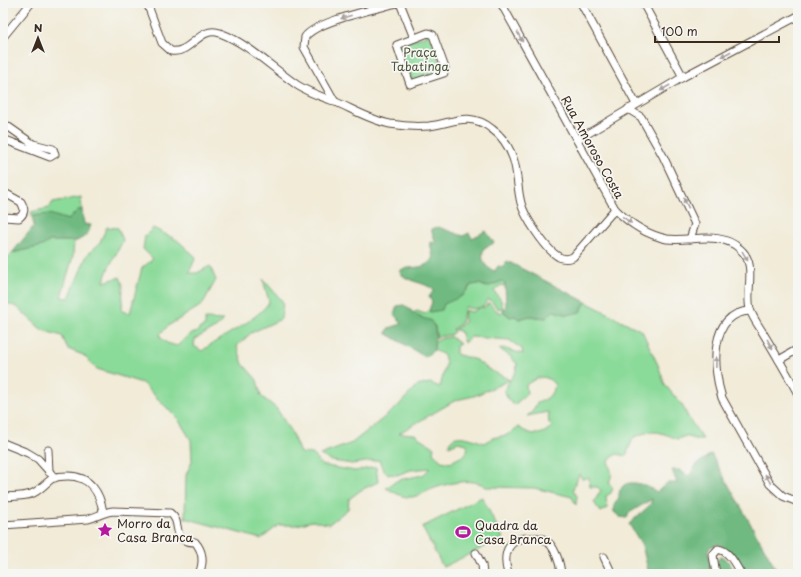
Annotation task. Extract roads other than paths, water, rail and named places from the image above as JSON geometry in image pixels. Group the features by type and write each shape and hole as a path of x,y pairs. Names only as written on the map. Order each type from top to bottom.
{"street":[{"path":"3,37 31,3"},
{"path":"147,3 162,43 167,48 174,51 179,50 206,32 218,32 245,47 299,86 389,124 429,126 465,118 485,123 502,138 508,146 513,158 524,211 543,241 558,257 573,257 615,209"},
{"path":"335,102 304,47 305,37 313,29 342,18 397,3"},
{"path":"400,3 414,38"},
{"name":"Rua Amoroso Costa","path":"501,3 615,209 625,219 644,231 665,238 718,238 740,248 746,255 749,264 750,311"},
{"path":"581,3 636,104"},
{"path":"643,3 683,77"},
{"path":"577,140 683,77 798,16"},
{"path":"428,33 433,35 445,68 442,75 413,84 408,82 397,46 414,38 428,33"},
{"path":"628,110 641,117 666,163 696,224 690,239"},
{"path":"3,123 33,144 54,149 55,154 50,157 3,139"},
{"path":"3,192 21,202 24,213 19,218 3,217"},
{"path":"798,394 750,311 742,311 734,314 726,321 720,332 716,347 717,384 722,398 770,484 782,496 798,502"},
{"path":"779,360 798,349"},
{"path":"3,443 28,453 38,459 55,478"},
{"path":"48,450 49,472"},
{"path":"3,497 29,494 37,491 55,478 71,476 83,478 98,494 103,512"},
{"path":"3,525 88,519 96,517 103,512 170,513 173,515 179,536 183,540 195,542 199,547 202,557 199,574"},
{"path":"508,574 506,562 508,548 517,539 523,537 544,539 549,544 558,560 561,574"},
{"path":"716,574 713,555 718,549 723,550 728,555 741,574"},
{"path":"476,553 482,565 483,574"},
{"path":"604,558 612,574"}],"place":[{"name":"Morro da Casa Branca","path":"105,530"},
{"name":"Quadra da Casa Branca","path":"463,532"}],"park label":[{"name":"Praça Tabatinga","path":"420,59"}]}
